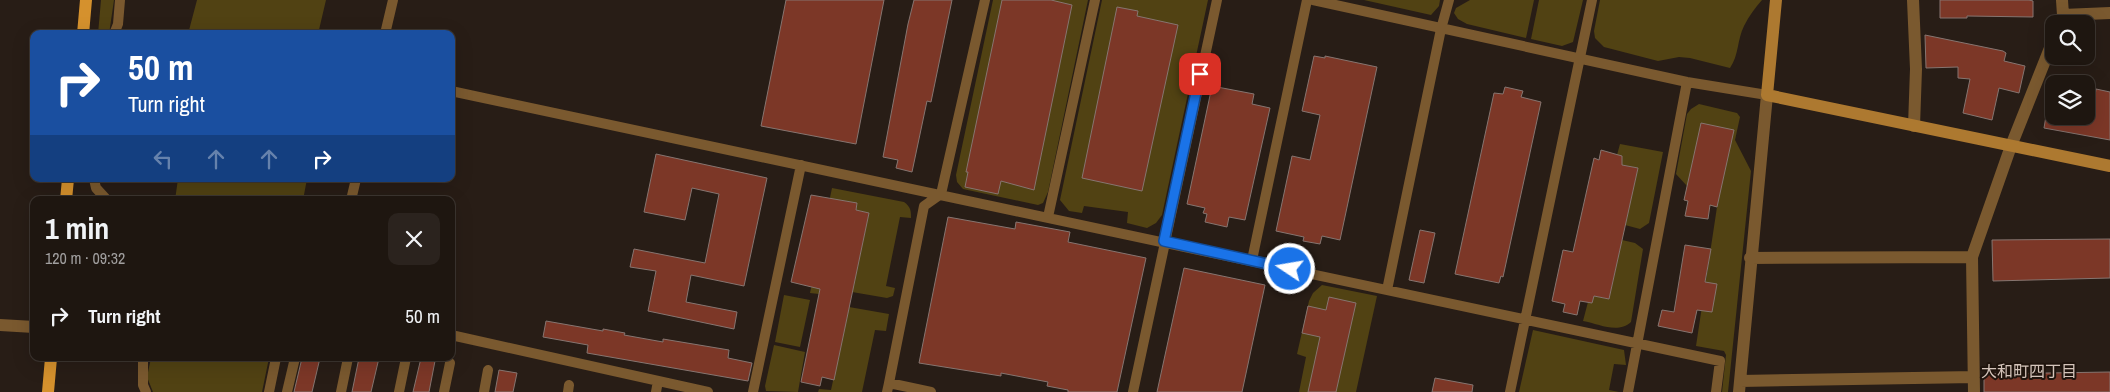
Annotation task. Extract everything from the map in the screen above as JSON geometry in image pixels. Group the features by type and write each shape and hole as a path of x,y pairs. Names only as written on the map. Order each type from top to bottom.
{"main road":[{"path":"83,30 86,0"},
{"path":"66,196 68,182"},
{"path":"48,392 51,361"}],"street":[{"path":"1776,0 1750,258 1740,386 1974,377"},
{"path":"1914,0 1916,69 1914,126"},
{"path":"2061,15 2062,0"},
{"path":"2094,15 2110,13"},
{"path":"1974,392 1972,257 2011,146 2045,61"},
{"path":"1767,95 2110,166"},
{"path":"1750,258 1972,257"},
{"path":"0,325 30,327"}],"lane":[{"path":"116,30 118,24 120,0"},
{"path":"386,30 393,0"},
{"path":"931,392 888,387 924,206 941,194 985,0"},
{"path":"1048,217 1095,0"},
{"path":"1132,392 1217,0"},
{"path":"1252,260 1307,0"},
{"path":"1313,0 1687,82 1767,95"},
{"path":"1387,290 1441,29 1449,0"},
{"path":"1510,392 1527,319 1592,0"},
{"path":"1628,392 1687,82"},
{"path":"455,92 1164,241 1720,361 1716,392"},
{"path":"753,392 800,165"},
{"path":"95,182 96,188 103,196"},
{"path":"352,196 355,182"},
{"path":"455,336 708,392"},
{"path":"143,361 143,385 146,392"},
{"path":"269,392 275,361"},
{"path":"287,392 294,361"},
{"path":"341,392 347,361"},
{"path":"399,392 405,361"},
{"path":"444,392 450,363"},
{"path":"484,392 488,370"},
{"path":"656,392 658,381"}],"shaded area":[{"path":"101,0 114,0 110,30 98,30"},
{"path":"197,0 326,0 319,30 189,30"},
{"path":"993,0 1088,0 1048,192 1043,203 1038,205 963,189 957,182 956,175"},
{"path":"1102,0 1208,0 1162,215 1156,223 1147,228 1127,223 1128,212 1084,206 1082,213 1069,211 1060,200"},
{"path":"1364,0 1440,0 1439,6 1431,15"},
{"path":"1470,0 1534,0 1526,38 1467,24 1458,19 1454,13 1456,8"},
{"path":"1539,0 1583,0 1573,42 1562,46 1531,39"},
{"path":"1600,0 1762,0 1744,26 1735,58 1730,68 1690,58 1679,57 1658,61 1604,47 1595,38 1594,31"},
{"path":"1699,104 1737,113 1740,117 1735,140 1751,171 1728,392 1722,392 1726,355 1724,351 1696,346 1717,207 1684,200 1687,186 1676,174 1687,114"},
{"path":"1620,144 1663,152 1649,223 1640,229 1625,225 1638,168 1622,165 1622,156 1617,155"},
{"path":"178,182 306,182 304,196 176,196"},
{"path":"832,188 904,202 909,207 911,218 900,217 886,286 895,288 893,296 887,298 852,292 869,213 856,210 857,203 839,200 819,294 810,293"},
{"path":"1622,240 1635,243 1643,249 1631,322 1626,326 1614,328 1583,321 1588,302 1592,303 1594,296 1609,299"},
{"path":"1322,285 1377,296 1356,392 1299,392 1306,357 1297,354 1309,301 1313,293"},
{"path":"784,295 810,300 800,347 775,342"},
{"path":"849,307 889,314 886,331 875,330 862,392 818,392 819,389 831,390"},
{"path":"1533,330 1624,350 1626,365 1614,364 1609,390 1619,392 1519,392"},
{"path":"774,345 805,352 798,392 766,391 765,386"},
{"path":"150,361 268,361 262,392 153,392 147,377"}],"building":[{"path":"786,0 884,0 856,144 761,126"},
{"path":"914,0 952,0 931,102 927,101 912,172 896,168 898,160 883,157"},
{"path":"1002,0 1051,0 1072,5 1034,190 1001,181 998,194 965,187 968,172 966,172"},
{"path":"1940,0 2029,0 2033,1 2033,17 1967,16 1967,18 1940,18"},
{"path":"1117,7 1138,11 1137,16 1178,25 1142,191 1082,178"},
{"path":"1925,35 2003,51 2006,53 2004,61 2025,66 2019,93 1999,88 1992,120 1963,113 1970,79 1958,78 1958,67 1926,68"},
{"path":"1314,56 1325,58 1325,56 1377,67 1340,240 1322,236 1320,244 1303,241 1304,237 1276,231 1292,156 1310,160 1320,115 1302,111"},
{"path":"1212,86 1254,94 1252,104 1270,108 1245,220 1229,217 1227,227 1205,222 1207,214 1203,213 1205,208 1187,204"},
{"path":"1505,87 1523,91 1521,97 1541,102 1503,277 1501,276 1499,283 1455,274 1494,93 1503,94"},
{"path":"2096,89 2110,92 2110,140 2044,128 2045,122 2045,125 2095,125"},
{"path":"1701,123 1734,130 1717,207 1710,205 1708,219 1685,216 1688,201 1684,200"},
{"path":"1601,150 1622,156 1622,165 1638,168 1609,299 1594,296 1592,303 1580,301 1577,315 1563,312 1565,304 1552,301 1563,250 1573,252 1594,158 1599,160"},
{"path":"656,154 767,178 744,286 691,275 686,302 737,312 734,329 648,311 656,271 630,267 634,249 705,263 719,194 692,188 685,220 644,212"},
{"path":"811,195 857,203 856,210 869,213 834,380 822,377 820,386 801,382 820,289 791,282"},
{"path":"948,217 1015,229 1016,222 1070,232 1068,242 1146,258 1117,392 1068,392 1068,390 1047,386 1048,382 1001,373 1001,376 919,363"},
{"path":"1420,230 1435,233 1424,283 1409,280"},
{"path":"2110,239 2110,278 1993,281 1992,240"},
{"path":"1685,245 1711,249 1705,282 1717,284 1712,312 1697,310 1692,333 1658,326 1662,310 1674,312"},
{"path":"1184,268 1265,285 1242,392 1157,392"},
{"path":"1329,297 1356,303 1336,392 1308,392 1320,337 1302,333 1308,306 1326,310"},
{"path":"546,321 603,331 603,329 663,342 663,339 729,350 728,358 752,363 748,381 587,353 588,345 543,337"},
{"path":"301,361 319,361 312,392 294,392"},
{"path":"358,361 378,361 371,392 352,392"},
{"path":"420,361 435,361 429,392 413,392"},
{"path":"499,370 517,373 513,392 495,392"},
{"path":"2110,372 2110,392 1984,392 1984,374"},
{"path":"1435,378 1473,385 1472,392 1432,392"}],"district":[{"name":"大和町四丁目","path":"2029,371"}],"route":[{"path":"1200,74 1164,241 1290,269"}]}
